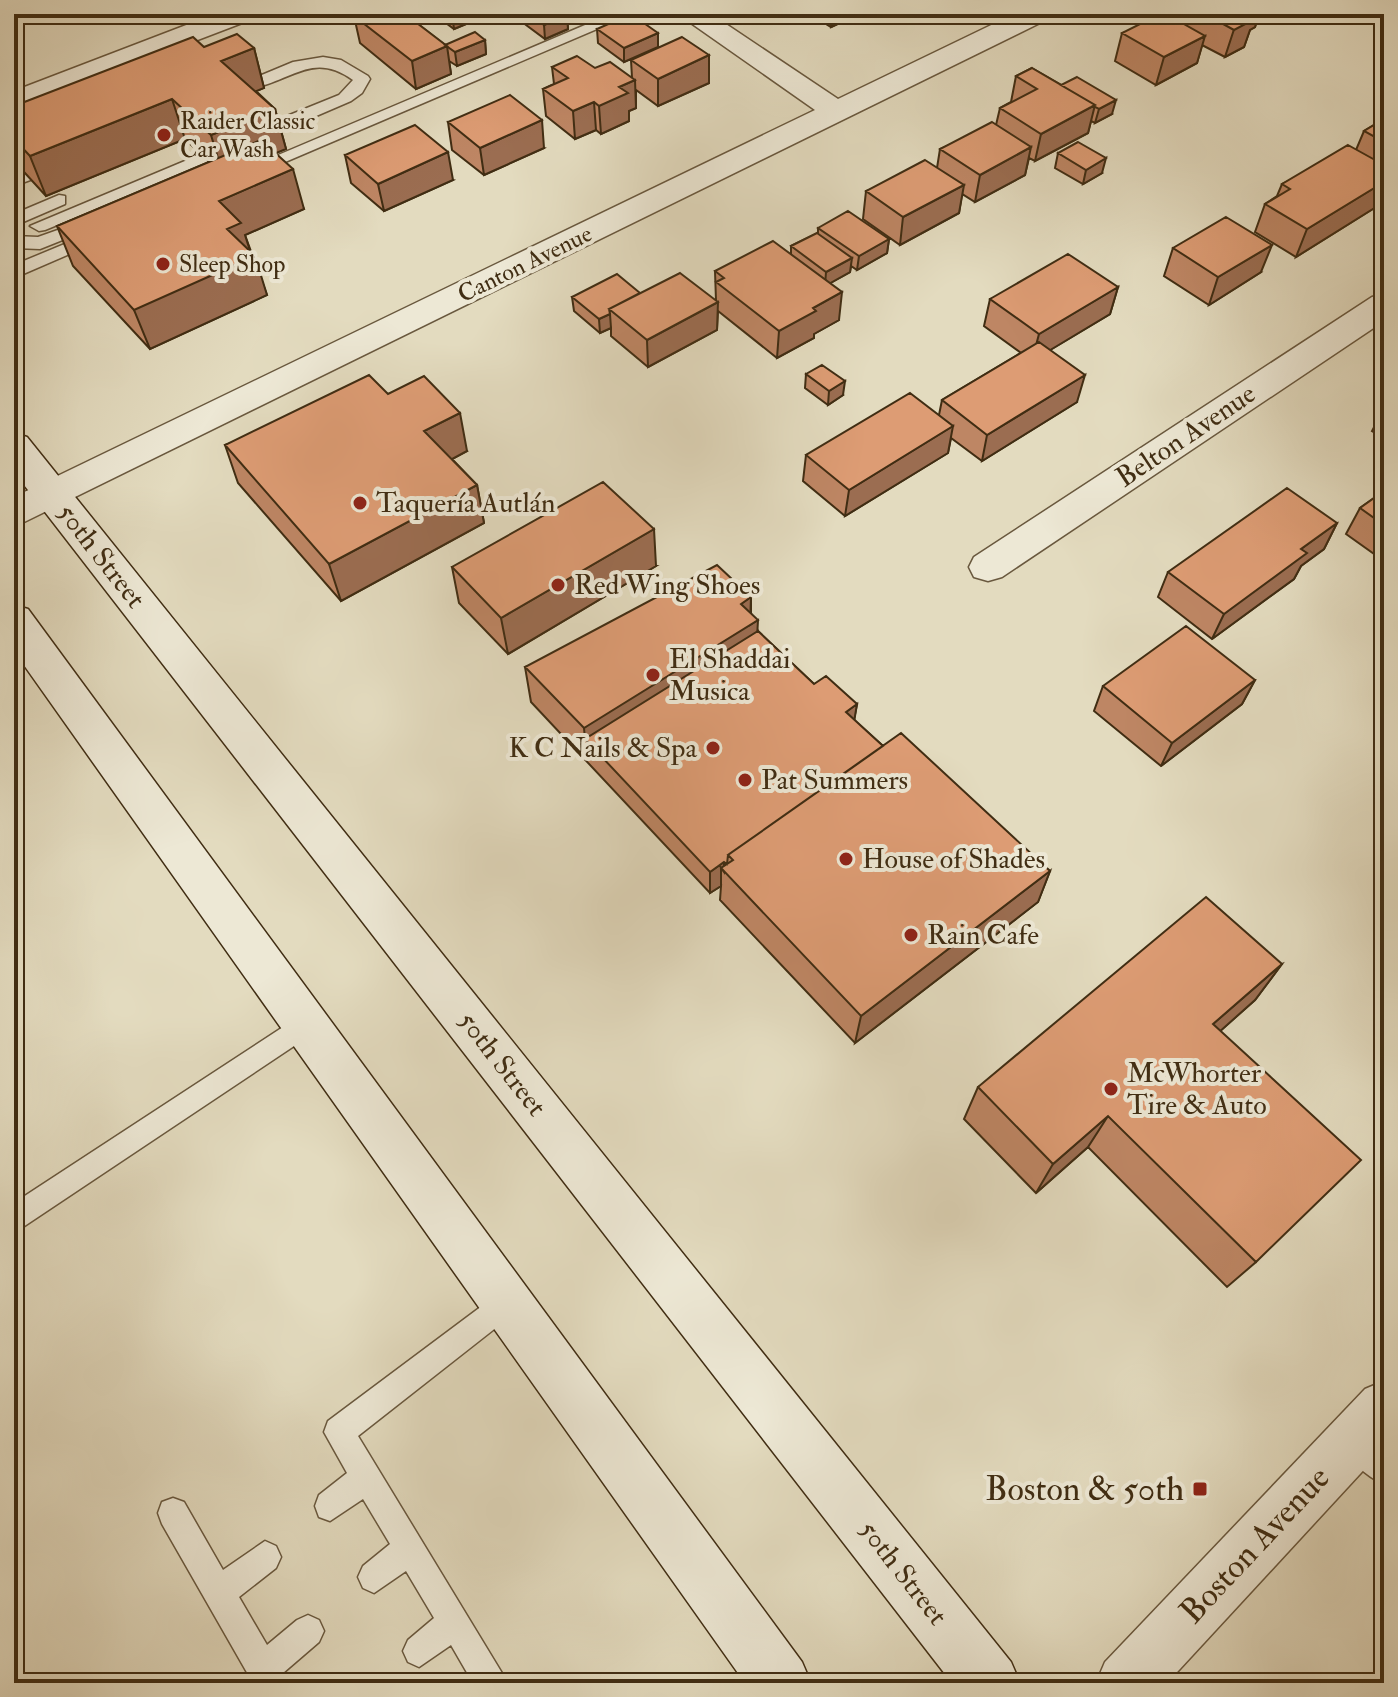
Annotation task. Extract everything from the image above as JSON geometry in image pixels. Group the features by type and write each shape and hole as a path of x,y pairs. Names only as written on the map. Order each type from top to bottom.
{"street":[{"path":"14,101 240,14"},
{"path":"692,14 838,112"},
{"name":"Canton Avenue","path":"33,504 1036,14"},
{"name":"Belton Avenue","path":"988,567 1384,305"},
{"name":"50th Street","path":"14,446 33,504 990,1683"},
{"path":"14,620 781,1683"},
{"name":"Boston Avenue","path":"1126,1683 1374,1439"}],"lane":[{"path":"238,175 348,132 462,80 624,14"},
{"path":"258,82 303,64 323,60 338,62 356,74 369,89 365,104 266,131 356,74"},
{"path":"14,221 204,157"},
{"path":"14,234 204,157"},
{"path":"14,242 40,243 204,157"},
{"path":"14,272 112,229"},
{"path":"14,1219 306,1024"},
{"path":"492,1683 339,1432 506,1302"},
{"path":"330,1506 366,1477"},
{"path":"173,1513 267,1676 308,1631"},
{"path":"374,1577 410,1548"},
{"path":"219,1593 265,1557"},
{"path":"419,1651 455,1621"}],"building":[{"path":"405,14 447,46 412,61 354,16"},
{"path":"530,14 564,14 567,15 544,25"},
{"path":"631,14 658,33 624,48 597,29"},
{"path":"1166,14 1205,36 1164,57 1122,33"},
{"path":"1205,14 1242,14 1253,20 1234,30"},
{"path":"475,32 485,40 455,52 445,45"},
{"path":"237,34 254,48 221,61 275,109 211,135 172,99 30,156 14,139 14,106 193,37 204,47"},
{"path":"682,37 709,55 658,79 631,60"},
{"path":"577,56 595,68 610,62 635,80 619,87 628,93 599,106 594,102 573,111 543,89 568,78 552,67"},
{"path":"1032,68 1095,105 1041,134 1000,108 1037,89 1016,76"},
{"path":"1077,77 1116,100 1099,109 1061,85"},
{"path":"510,95 542,120 480,148 448,122"},
{"path":"1384,119 1384,142 1364,131"},
{"path":"992,122 1031,147 980,175 940,149"},
{"path":"415,125 448,152 378,184 345,155"},
{"path":"261,140 293,169 219,201 241,223 227,229 255,256 134,310 57,226"},
{"path":"1078,142 1106,158 1086,170 1058,153"},
{"path":"1348,145 1384,165 1384,182 1307,229 1265,204 1290,189 1282,184"},
{"path":"925,160 964,185 903,217 866,191"},
{"path":"848,211 889,239 859,256 818,228"},
{"path":"1226,217 1272,245 1218,277 1173,248"},
{"path":"817,233 852,258 826,272 791,246"},
{"path":"773,241 842,292 813,308 816,311 779,331 716,282 724,278 715,271"},
{"path":"1068,254 1118,287 1039,334 990,299"},
{"path":"680,273 718,302 647,340 609,309"},
{"path":"617,274 640,293 609,309 610,314 599,319 572,297"},
{"path":"1039,342 1085,375 987,435 942,400"},
{"path":"822,365 845,381 829,391 806,374"},
{"name":"Taquería Autlán","path":"369,375 388,394 424,376 460,413 424,431 477,485 329,564 225,445"},
{"path":"910,393 953,426 849,490 806,455"},
{"path":"603,482 654,529 501,618 452,567"},
{"path":"1287,488 1337,523 1301,549 1307,553 1224,614 1168,572"},
{"path":"1384,491 1384,525 1360,508"},
{"path":"717,565 751,597 741,604 758,620 584,728 525,667"},
{"path":"1186,626 1255,680 1172,743 1103,686"},
{"path":"758,631 814,684 826,676 857,704 846,712 883,746 728,855 727,864 724,862 710,872 585,739"},
{"path":"901,733 1050,871 861,1016 721,868 733,860 728,855"},
{"name":"McWhorter Tire & Auto","path":"1206,897 1282,964 1213,1024 1361,1160 1256,1262 1108,1116 1053,1164 978,1087"}],"place":[{"name":"Raider Classic Car Wash","path":"164,135"},
{"name":"Sleep Shop","path":"163,264"},
{"name":"Taquería Autlán","path":"360,503"},
{"name":"Red Wing Shoes","path":"558,585"},
{"name":"El Shaddai Musica","path":"653,675"},
{"name":"K C Nails & Spa","path":"713,748"},
{"name":"Pat Summers","path":"745,780"},
{"name":"House of Shades","path":"846,859"},
{"name":"Rain Cafe","path":"911,935"},
{"name":"McWhorter Tire & Auto","path":"1111,1089"},
{"name":"Boston & 50th","path":"1200,1489"}]}
